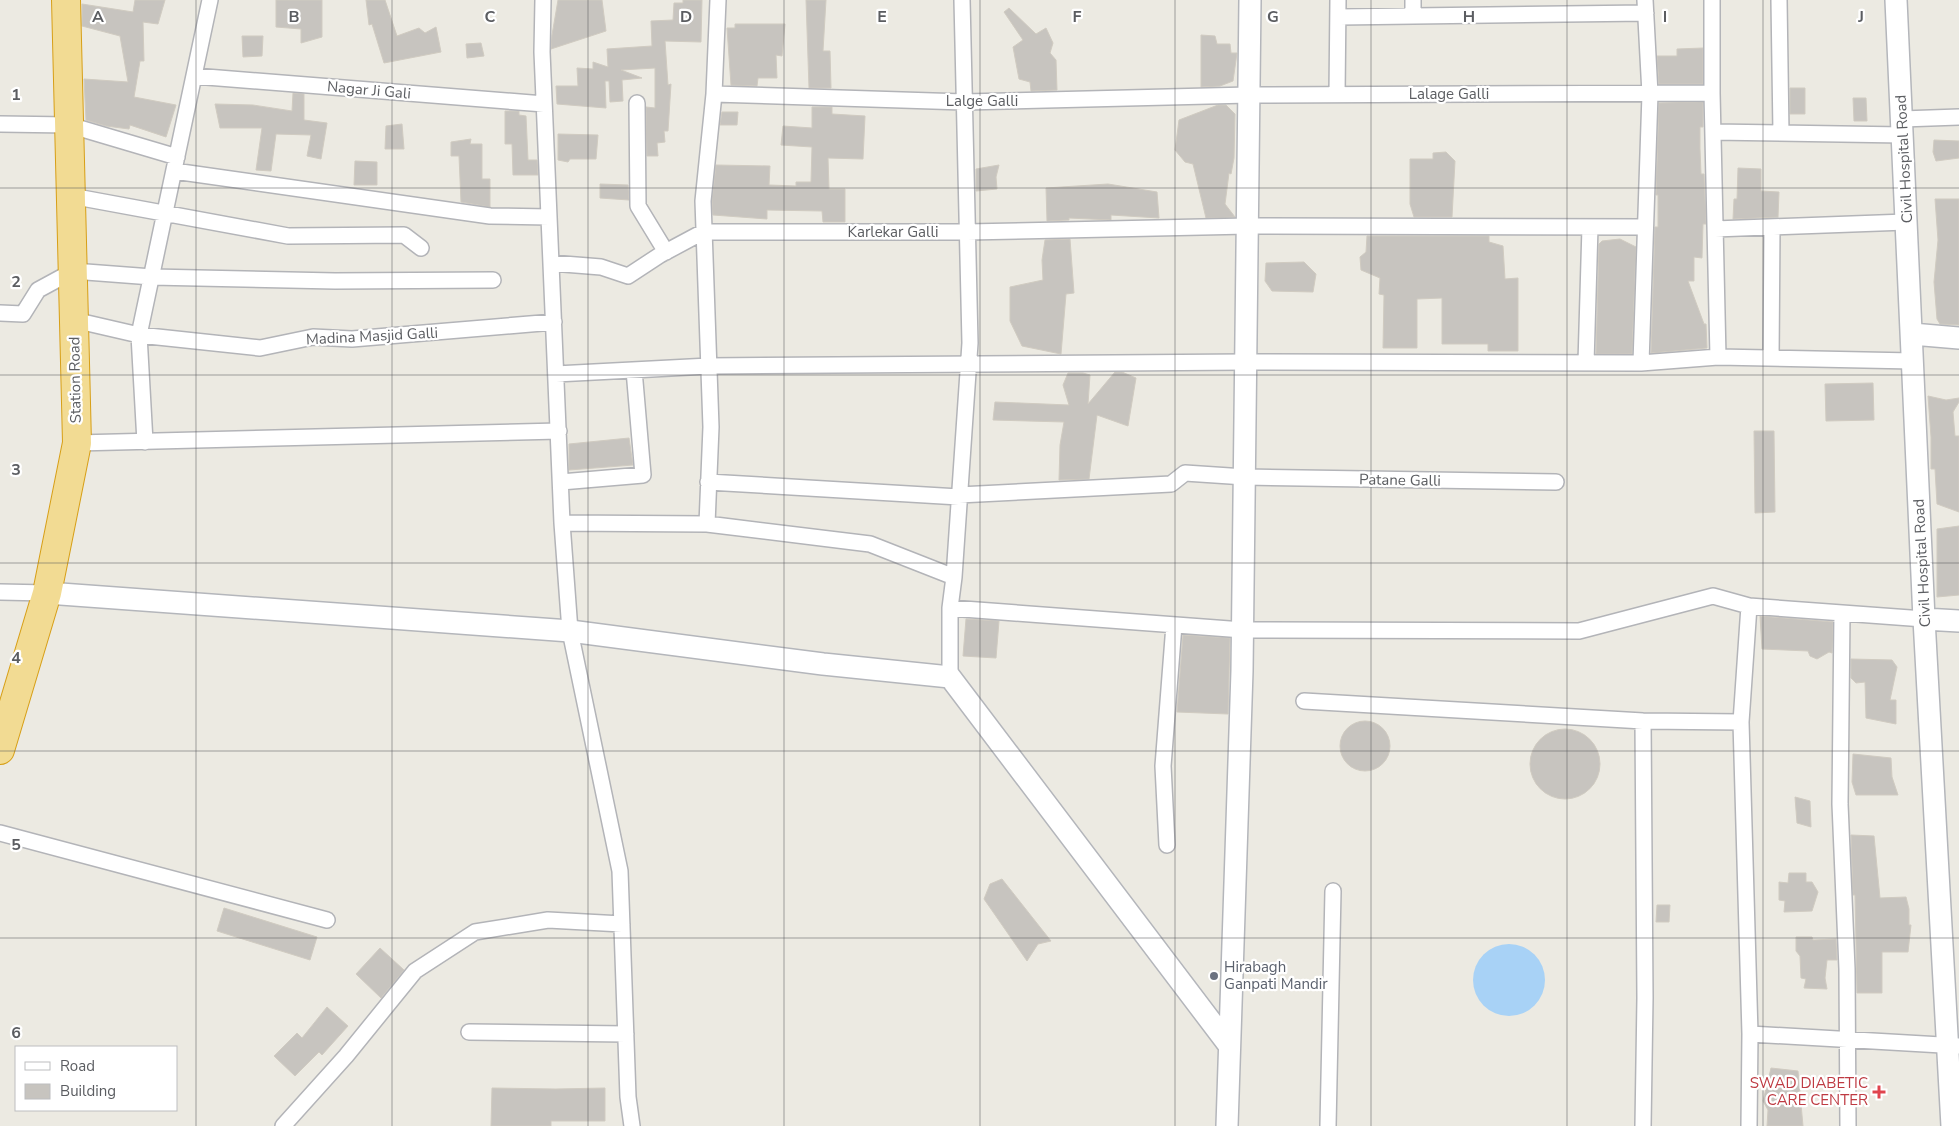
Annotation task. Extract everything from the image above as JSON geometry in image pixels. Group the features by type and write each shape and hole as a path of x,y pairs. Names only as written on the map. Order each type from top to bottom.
{"highway":[{"name":"Station Road","path":"0,750 46,593 77,443 66,0"}],"street":[{"path":"144,442 140,335 210,0"},
{"path":"543,0 544,104 562,523 570,631 620,872 628,1097 632,1126"},
{"path":"706,524 711,427 703,201 714,94 718,0"},
{"path":"962,0 970,343 954,577 950,608 950,677 1228,1044"},
{"path":"1226,1126 1243,630 1250,0"},
{"path":"1338,0 1338,95"},
{"path":"1413,0 1413,16"},
{"path":"1712,0 1712,93 1718,357"},
{"path":"1779,0 1781,133"},
{"name":"Civil Hospital Road","path":"1896,0 1924,619 1953,1045 1952,1126"},
{"path":"1339,17 1413,16 1494,7 1645,6 1650,94 1641,363"},
{"name":"Nagar Ji Gali","path":"194,76 544,104"},
{"name":"Lalage Galli","path":"1249,95 1712,93"},
{"name":"Lalge Galli","path":"714,94 964,102 1249,95"},
{"path":"637,103 638,206 666,252"},
{"path":"1713,132 1781,133 1902,127 1959,117"},
{"path":"0,124 69,125 176,164 490,216 549,218"},
{"path":"71,196 288,236 404,235 422,248"},
{"path":"1715,229 1906,222"},
{"name":"Karlekar Galli","path":"551,263 601,267 628,276 703,232 967,232 1248,226 1645,227"},
{"path":"1586,363 1590,227"},
{"path":"1771,358 1772,227"},
{"path":"0,313 23,314 38,290 73,271 152,277 335,281 493,280"},
{"name":"Madina Masjid Galli","path":"74,320 140,335 260,348 313,337 352,339 554,322"},
{"path":"1912,334 1959,338"},
{"path":"556,374 709,366 1246,362 1641,363 1718,357 1913,361"},
{"path":"561,482 643,475 634,370"},
{"path":"77,443 559,431"},
{"name":"Patane Galli","path":"708,482 960,496 1171,484 1185,473 1244,477 1556,482"},
{"path":"562,523 706,524 870,544 954,577"},
{"path":"0,592 46,593 570,631 823,664 950,677"},
{"path":"950,608 1243,630 1579,631 1713,596 1749,606 1959,620"},
{"path":"1749,606 1741,722 1750,1034 1750,1126"},
{"path":"1842,613 1840,804 1847,969 1848,1126"},
{"path":"1167,845 1162,766 1174,625"},
{"path":"1304,701 1643,722 1741,722"},
{"path":"1643,722 1645,998 1643,1126"},
{"path":"0,833 327,920"},
{"path":"1328,1126 1333,891"},
{"path":"283,1126 346,1056 415,971 475,932 548,920 622,924"},
{"path":"469,1032 626,1034"},
{"path":"1750,1034 1953,1045"}],"water":[{"path":"1509,944 1523,947 1535,954 1542,966 1545,980 1542,994 1535,1006 1523,1013 1509,1016 1495,1013 1483,1006 1476,994 1473,980 1476,966 1483,954 1495,947"}],"building":[{"path":"135,0 165,0 158,24 143,22 144,61 140,61 134,97 176,105 166,137 130,125 129,129 106,126 86,120 84,79 128,82 120,36 82,26 82,4 133,12"},
{"path":"276,0 322,0 322,37 301,43 301,29 276,27"},
{"path":"366,0 385,0 397,36 419,28 425,33 436,27 441,52 384,63 372,24 369,25"},
{"path":"558,0 602,0 606,31 551,49"},
{"path":"683,0 702,0 701,42 665,41 668,85 671,84 668,131 664,131 665,142 657,143 658,156 647,156 646,107 655,108 655,68 621,70 642,78 622,80 623,101 610,102 609,81 605,81 606,108 557,104 556,86 578,86 577,68 593,69 593,62 608,67 607,49 652,46 651,21 673,20 674,3 683,3"},
{"path":"806,0 826,0 823,51 830,51 831,88 809,88"},
{"path":"1009,8 1036,34 1046,28 1053,43 1050,53 1056,60 1057,90 1031,91 1030,82 1019,79 1013,47 1023,40 1004,12"},
{"path":"735,24 785,24 782,56 776,55 777,78 758,78 757,86 731,85 727,28 735,28"},
{"path":"1201,35 1215,36 1217,44 1230,44 1231,53 1237,53 1233,81 1220,86 1201,87"},
{"path":"242,36 263,36 262,56 243,57"},
{"path":"481,43 484,56 467,58 466,44"},
{"path":"1703,48 1703,84 1659,84 1657,56 1677,56 1677,49"},
{"path":"1790,88 1805,88 1805,114 1790,114"},
{"path":"293,93 304,94 304,120 327,123 321,159 307,156 311,135 276,134 271,171 256,170 262,128 220,128 215,104 253,105 292,111"},
{"path":"1853,98 1866,98 1867,121 1854,121"},
{"path":"1703,102 1703,127 1700,127 1700,149 1701,174 1704,174 1706,224 1703,224 1702,258 1694,257 1694,281 1688,281 1704,324 1706,324 1707,348 1651,353 1655,227 1658,227 1658,195 1656,195 1659,103"},
{"path":"1218,105 1226,105 1235,114 1234,158 1231,174 1229,173 1225,204 1235,217 1206,218 1193,164 1185,162 1175,150 1179,120"},
{"path":"812,107 832,107 832,114 865,116 863,159 828,158 829,189 845,189 845,222 823,222 822,211 767,210 767,219 713,215 712,201 716,165 770,166 769,185 796,186 796,182 811,182 812,147 781,145 783,126 812,128"},
{"path":"505,111 519,111 519,115 526,116 528,160 537,160 538,175 513,175 512,144 505,144"},
{"path":"722,112 738,112 737,125 720,125"},
{"path":"402,124 404,149 385,149 386,126"},
{"path":"558,134 598,135 596,159 570,159 568,162 558,160"},
{"path":"471,139 470,144 482,144 482,179 490,179 490,207 461,202 459,156 451,156 451,142"},
{"path":"1934,140 1959,141 1959,158 1936,161 1933,152"},
{"path":"1446,152 1455,161 1452,217 1414,217 1410,204 1410,159 1433,159 1433,153"},
{"path":"355,161 377,162 377,185 354,185"},
{"path":"999,165 996,177 997,189 976,191 976,169"},
{"path":"1738,168 1761,169 1761,191 1779,192 1778,217 1733,219 1734,199 1737,199"},
{"path":"600,184 628,185 629,200 600,198"},
{"path":"1108,184 1157,192 1159,218 1111,215 1111,220 1069,218 1069,220 1047,221 1046,188"},
{"path":"1935,199 1959,199 1959,325 1940,324 1937,319 1934,282 1938,240"},
{"path":"1367,236 1489,236 1489,242 1503,246 1505,279 1518,278 1518,351 1488,351 1488,344 1442,344 1442,298 1417,299 1417,348 1383,348 1384,295 1379,294 1380,278 1361,270 1360,257 1366,252"},
{"path":"1070,239 1074,293 1066,294 1061,354 1022,346 1010,321 1010,287 1043,280 1042,260 1045,240"},
{"path":"1620,239 1636,247 1632,354 1596,354 1599,244 1602,241"},
{"path":"1304,262 1316,274 1313,292 1272,291 1265,281 1266,263"},
{"path":"1115,372 1122,372 1136,378 1128,426 1097,415 1089,479 1059,480 1060,445 1064,422 993,420 995,402 1069,405 1063,385 1068,373 1090,375 1088,404"},
{"path":"1873,383 1874,420 1826,421 1825,384"},
{"path":"1928,396 1946,400 1959,398 1959,402 1953,412 1955,436 1959,436 1959,512 1937,504 1935,469 1931,469"},
{"path":"1754,431 1774,431 1775,512 1755,513"},
{"path":"629,438 633,465 569,470 569,444"},
{"path":"1959,526 1959,595 1937,597 1937,529"},
{"path":"1760,616 1833,622 1832,653 1829,652 1817,659 1810,656 1808,651 1762,649"},
{"path":"966,619 999,621 996,658 963,656"},
{"path":"1183,635 1230,638 1228,714 1177,712"},
{"path":"1851,659 1892,660 1897,667 1890,700 1896,700 1896,724 1866,718 1865,682 1856,683 1851,678"},
{"path":"1360,721 1370,721 1383,728 1390,741 1390,751 1383,764 1370,771 1360,771 1351,767 1344,760 1340,751 1340,741 1344,732 1351,725"},
{"path":"1565,729 1584,735 1594,745 1600,764 1594,783 1584,793 1565,799 1546,793 1536,783 1530,764 1536,745 1546,735"},
{"path":"1853,754 1891,758 1892,777 1898,795 1856,795 1852,782"},
{"path":"1795,797 1810,801 1811,827 1797,823"},
{"path":"1851,835 1874,836 1880,898 1906,897 1909,909 1909,925 1911,925 1908,952 1882,952 1882,993 1857,993 1855,895 1853,895"},
{"path":"1789,873 1806,873 1806,882 1812,882 1818,892 1812,911 1784,912 1785,901 1779,900 1779,882 1788,883"},
{"path":"1002,879 1051,941 1038,944 1027,961 984,899 990,884"},
{"path":"1657,905 1670,905 1669,922 1656,922"},
{"path":"224,908 317,937 310,960 217,931"},
{"path":"1796,937 1812,937 1813,940 1836,939 1837,960 1827,960 1825,978 1827,989 1804,988 1806,979 1801,978 1800,956 1796,951"},
{"path":"380,948 404,970 381,998 356,974"},
{"path":"327,1007 348,1026 322,1055 319,1052 295,1076 274,1056 297,1033 302,1038"},
{"path":"1771,1068 1798,1071 1803,1126 1767,1126 1768,1110 1763,1101"},
{"path":"492,1088 605,1088 605,1121 551,1121 551,1126 491,1126"}],"place":[{"name":"Hirabagh Ganpati Mandir","path":"1214,976"},
{"name":"SWAD DIABETIC CARE CENTER","path":"1879,1092"}]}
